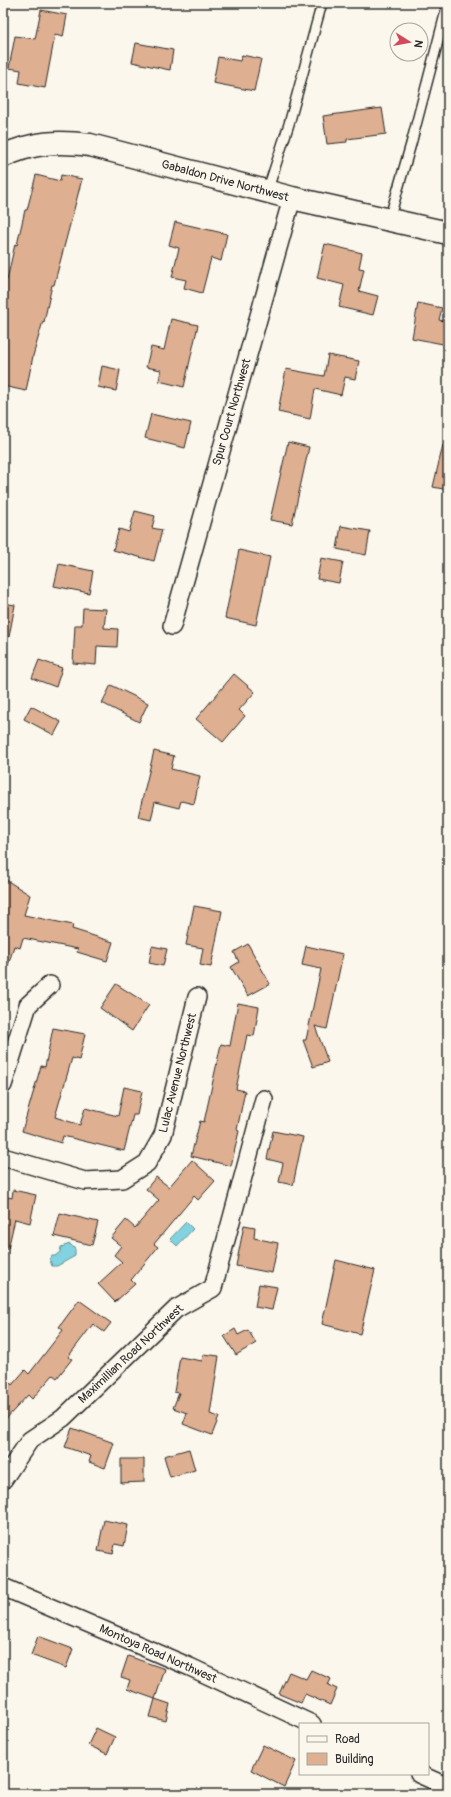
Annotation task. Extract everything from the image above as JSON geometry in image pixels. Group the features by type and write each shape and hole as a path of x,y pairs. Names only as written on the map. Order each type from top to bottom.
{"street":[{"name":"Gabaldon Drive Northwest","path":"3,156 19,149 42,143 73,143 90,145 267,192 448,233"},
{"name":"Spur Court Northwest","path":"172,626 292,198"},
{"path":"3,1085 28,1005 50,985"},
{"name":"Lulac Avenue Northwest","path":"3,1158 85,1181 122,1179 147,1163 163,1135 197,997"},
{"name":"Maximillian Road Northwest","path":"3,1480 30,1440 63,1418 176,1309 213,1288 264,1099"},
{"name":"Montoya Road Northwest","path":"3,1587 190,1667 310,1723"},
{"path":"421,1775 448,1787"}],"lane":[{"path":"267,192 289,124 322,3"},
{"path":"389,220 411,144 448,3"}],"water":[{"path":"186,1222 193,1229 177,1246 170,1239"},
{"path":"70,1244 75,1249 75,1256 57,1266 52,1266 50,1260 52,1256 55,1256 60,1252 61,1247"}],"building":[{"path":"41,10 67,15 63,37 55,35 45,88 19,83 21,70 9,68 15,36 35,39"},
{"path":"136,43 173,50 170,70 132,62"},
{"path":"242,55 261,59 254,91 213,83 218,57 240,61"},
{"path":"382,108 386,134 347,139 347,142 327,144 323,116"},
{"path":"36,175 60,181 61,175 82,179 54,285 52,285 44,322 43,321 33,356 26,391 3,386 3,288 5,279 7,280 15,244 17,245 25,210 27,210"},
{"path":"175,222 227,234 221,261 211,258 202,293 184,288 186,280 172,277 179,248 169,245"},
{"path":"325,244 362,253 359,268 364,269 359,291 378,296 373,315 339,307 344,285 317,278"},
{"path":"418,303 442,308 439,320 448,322 448,345 412,338"},
{"path":"171,319 198,325 184,387 159,381 161,370 146,367 151,347 164,350"},
{"path":"328,355 359,361 355,379 345,377 341,395 315,389 310,419 278,412 286,369 324,376"},
{"path":"102,366 120,370 116,391 98,387"},
{"path":"151,414 191,423 185,448 145,438"},
{"path":"288,442 309,447 292,524 270,520"},
{"path":"443,445 448,445 448,490 433,487"},
{"path":"135,511 155,516 152,528 162,530 154,561 113,550 119,529 129,532"},
{"path":"341,526 370,531 366,555 337,549"},
{"path":"239,550 270,557 256,625 225,618"},
{"path":"321,558 343,562 339,583 317,579"},
{"path":"59,564 93,571 89,593 54,586"},
{"path":"3,603 15,605 9,637 3,637"},
{"path":"83,608 106,609 104,628 118,629 117,647 97,646 96,665 73,663 75,625 82,625"},
{"path":"39,660 62,668 56,687 32,678"},
{"path":"234,674 255,692 239,710 245,716 223,742 196,719"},
{"path":"111,685 148,703 139,722 102,703"},
{"path":"31,706 61,722 54,735 24,719"},
{"path":"154,751 174,756 171,769 200,776 194,804 181,801 179,808 155,802 151,820 138,817"},
{"path":"3,878 30,895 24,915 73,925 72,929 113,942 107,961 77,952 78,949 23,938 20,948 14,946 6,972 3,972"},
{"path":"194,906 222,911 211,967 200,965 203,948 186,945"},
{"path":"248,944 270,984 248,996 231,967 239,962 234,952"},
{"path":"152,946 167,949 163,966 149,963"},
{"path":"306,946 343,954 327,1029 315,1026 328,1062 313,1067 303,1040 306,1040 321,969 302,965"},
{"path":"116,984 149,1005 132,1031 100,1008"},
{"path":"238,1003 259,1007 254,1036 247,1035 236,1089 245,1091 237,1130 239,1131 231,1166 191,1156 200,1121 204,1122 221,1044 230,1046"},
{"path":"53,1028 85,1034 79,1060 72,1058 55,1117 80,1125 85,1108 118,1116 124,1087 142,1091 137,1115 133,1115 124,1151 63,1136 61,1143 22,1131 41,1066 45,1067"},
{"path":"273,1131 303,1137 293,1185 279,1182 283,1163 267,1159"},
{"path":"192,1160 215,1181 198,1200 194,1196 154,1244 158,1247 131,1280 135,1284 115,1302 98,1284 122,1262 114,1255 121,1246 111,1238 126,1220 135,1228 159,1200 146,1189 156,1177 169,1187"},
{"path":"13,1190 36,1195 30,1223 15,1219 8,1249 3,1249 3,1196 12,1198"},
{"path":"60,1213 98,1222 92,1245 54,1236"},
{"path":"244,1225 255,1227 254,1238 278,1243 272,1273 236,1266"},
{"path":"336,1260 375,1270 360,1334 322,1324"},
{"path":"259,1284 277,1287 272,1310 255,1307"},
{"path":"79,1300 111,1323 104,1332 93,1324 68,1357 72,1359 57,1378 53,1375 32,1399 28,1395 3,1422 3,1376 12,1385 25,1370 29,1374 63,1330 59,1327"},
{"path":"235,1329 238,1335 248,1330 256,1343 236,1355 224,1336"},
{"path":"203,1354 219,1356 210,1414 219,1417 212,1435 183,1424 187,1413 173,1408 179,1393 174,1392 180,1357 202,1361"},
{"path":"72,1428 114,1443 105,1468 89,1462 91,1456 65,1447"},
{"path":"189,1449 195,1470 170,1477 164,1456"},
{"path":"121,1459 144,1459 144,1482 121,1483"},
{"path":"104,1520 128,1525 124,1546 115,1544 113,1554 98,1551"},
{"path":"38,1636 73,1649 66,1668 31,1655"},
{"path":"128,1656 165,1669 155,1699 127,1689 130,1680 121,1677"},
{"path":"311,1670 331,1679 328,1685 337,1689 330,1705 305,1694 301,1703 279,1694 289,1672 306,1679"},
{"path":"155,1699 170,1704 166,1721 150,1717"},
{"path":"96,1728 115,1737 107,1754 88,1745"},
{"path":"263,1745 296,1761 284,1787 251,1770"}]}
